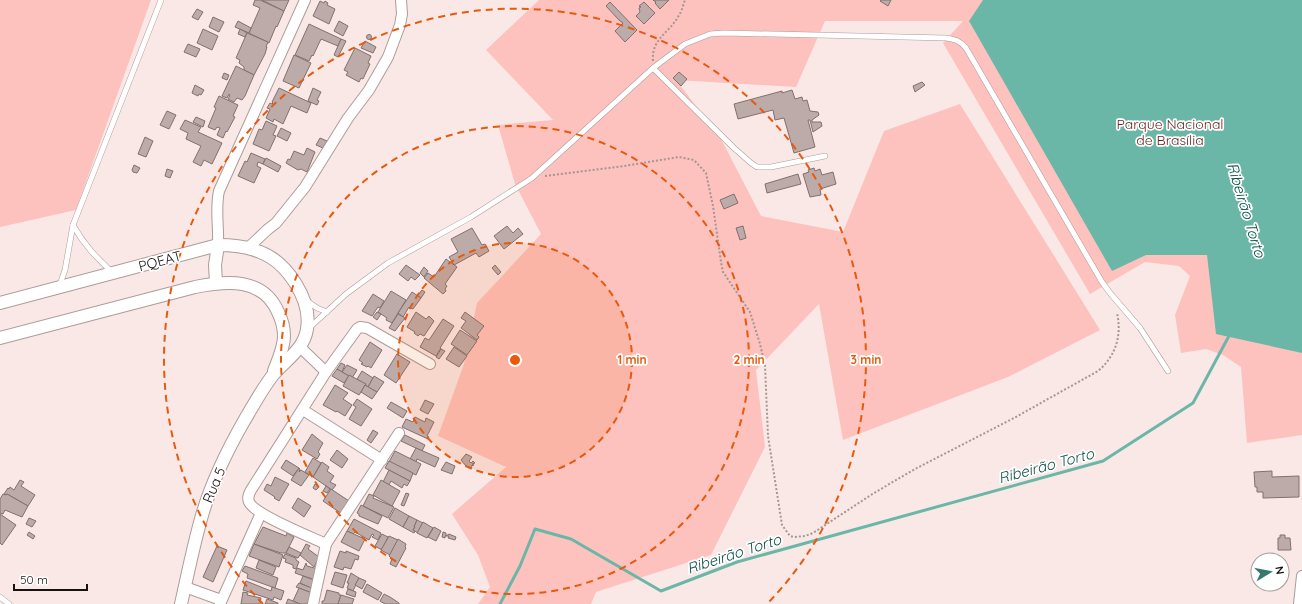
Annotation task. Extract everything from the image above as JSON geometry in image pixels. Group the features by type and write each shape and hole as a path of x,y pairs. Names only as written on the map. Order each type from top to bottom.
{"street":[{"path":"216,283 215,265 218,245 218,229 216,207 219,191 305,0"},
{"path":"248,248 266,230 276,223 305,188 348,118 369,90 388,57 400,25 402,14 401,0"},
{"name":"PQEAT","path":"0,303 218,245 238,246 260,252 274,260 288,273 302,296 308,320 307,330"},
{"path":"0,338 195,287 216,283 239,283 248,285 266,295 276,306 281,319 284,337 282,350 273,375"},
{"path":"326,544 261,513 250,502 249,496 326,372 354,331 360,327 368,328 430,364"},
{"path":"273,375 300,347 307,330"},
{"path":"284,337 300,347 326,372"},
{"name":"Rua 5","path":"181,604 193,550 209,496 243,423 273,375"},
{"path":"303,410 382,460"},
{"path":"313,604 326,544 400,433"},
{"path":"185,587 221,602 261,513"},
{"path":"1299,604 1302,576"}],"lane":[{"path":"59,288 65,270 74,225 161,0"},
{"path":"307,330 364,280 388,263 471,217 532,178 653,68 686,44 710,34 946,38 955,39 962,42 966,48 1102,282 1140,328 1168,371"},
{"path":"653,68 751,163 757,166 771,167 825,156"},
{"path":"74,225 93,255 113,273"},
{"path":"302,296 317,308 327,312"},
{"path":"0,597 9,604"}],"path":[{"path":"653,68 652,52 658,40 679,16 685,0"},
{"path":"532,178 679,157 694,160 706,173 713,206 720,262 723,272 750,312 760,344 765,365 769,442 780,516 783,528 790,536 794,537 814,533 874,493 915,469 1014,418 1104,366 1116,345 1119,335 1116,310 1118,303"}],"green space":[{"path":"0,0 151,0 76,210 0,227"},
{"path":"539,0 1302,0 1302,435 1247,443 1241,367 1223,355 1206,349 1181,353 1175,315 1190,276 1179,266 1145,262 1090,294 943,43 963,21 825,21 796,87 676,80 721,139 761,216 843,232 884,131 960,104 1100,330 1008,377 843,440 819,304 756,370 765,447 711,555 596,592 591,604 478,604 490,587 478,555 452,514 506,467 438,436 464,364 477,303 541,234 515,184 498,125 553,120 486,50"}],"water":[{"name":"Parque Nacional de Brasília","path":"983,0 1302,0 1302,353 1216,334 1207,255 1146,255 1112,271 969,21"}],"building":[{"path":"255,0 260,0 284,11 269,43 249,33 260,8 253,5"},
{"path":"262,0 289,0 284,11"},
{"path":"653,0 669,0 660,9"},
{"path":"891,0 888,6 880,1"},
{"path":"320,1 324,3 325,1 328,3 327,5 335,9 329,24 313,16"},
{"path":"610,2 637,30 625,42 615,31 623,23 606,6"},
{"path":"644,2 655,13 644,24 636,16 640,12 639,8 641,7 639,6"},
{"path":"197,9 203,12 198,20 192,17"},
{"path":"213,17 224,22 219,32 209,27"},
{"path":"238,21 251,28 249,33 235,27"},
{"path":"339,21 348,26 343,36 334,31"},
{"path":"309,24 341,39 338,46 321,39 309,61 295,55"},
{"path":"203,29 218,36 212,50 197,43"},
{"path":"240,29 247,33 245,37 238,34"},
{"path":"247,33 268,42 265,54 254,75 244,70 244,67 239,63 240,60 236,58"},
{"path":"369,34 372,37 369,40 366,37"},
{"path":"341,39 346,41 338,57 334,55"},
{"path":"365,41 376,47 373,53 361,48"},
{"path":"188,44 200,49 196,57 184,52"},
{"path":"355,48 371,56 368,63 370,64 363,79 361,78 359,82 346,75 348,72 344,70"},
{"path":"294,55 311,63 299,88 283,81"},
{"path":"236,66 254,75 245,96 242,100 237,98 234,102 228,99 229,94 227,98 222,96"},
{"path":"679,72 687,79 681,86 673,78"},
{"path":"224,73 229,75 227,80 222,78"},
{"path":"922,82 925,85 915,92 913,86"},
{"path":"195,85 204,90 201,95 199,94 198,96 192,93"},
{"path":"279,88 311,103 307,113 291,106 283,124 274,119 273,122 266,118 270,109 267,108 270,103 273,103 272,102"},
{"path":"313,88 321,92 317,100 319,101 317,105 308,101"},
{"path":"792,90 795,99 802,97 803,101 807,100 810,111 818,112 819,115 812,120 812,122 821,122 822,126 813,132 810,120 808,120 815,147 794,153 784,118 775,120 773,110 738,119 734,104 782,91 782,93"},
{"path":"219,96 238,105 233,116 235,117 223,138 217,135 220,128 217,127 215,130 208,127"},
{"path":"167,111 176,115 169,129 160,125"},
{"path":"196,117 205,121 203,127 193,122"},
{"path":"185,120 201,127 198,132 222,143 212,164 204,160 201,166 193,162 201,146 186,139 188,133 180,129"},
{"path":"266,121 277,126 273,135 276,136 269,151 253,144 259,129 262,130"},
{"path":"281,128 291,133 287,141 277,136"},
{"path":"145,137 153,141 146,157 138,154"},
{"path":"320,138 327,141 323,148 316,145"},
{"path":"307,148 315,152 307,172 301,169 298,170 286,163 288,159 290,160 294,151 304,155"},
{"path":"251,153 265,159 263,164 258,162 257,166 261,168 254,183 238,176 245,161 247,162"},
{"path":"266,158 281,166 278,172 263,164"},
{"path":"134,165 140,168 137,173 133,172 132,170"},
{"path":"814,168 815,171 820,169 822,175 833,172 836,184 820,189 821,195 810,197 803,174"},
{"path":"167,169 173,171 170,178 165,176"},
{"path":"798,174 801,184 767,193 765,184"},
{"path":"734,194 738,203 724,209 720,200"},
{"path":"507,226 513,233 518,228 523,234 504,249 494,236"},
{"path":"743,226 746,238 740,240 736,228"},
{"path":"472,228 482,245 485,244 489,251 479,257 476,253 454,265 449,257 458,252 451,239"},
{"path":"446,259 457,267 445,284 447,286 445,289 446,291 443,294 424,278 428,273 434,277"},
{"path":"406,265 420,275 415,280 411,277 408,281 399,274"},
{"path":"495,265 501,272 498,275 492,268"},
{"path":"424,267 428,271 424,277 420,273"},
{"path":"422,290 425,292 421,298 417,296"},
{"path":"391,291 406,300 392,323 386,320 387,318 378,312"},
{"path":"412,292 421,298 413,309 409,307 403,317 398,313"},
{"path":"373,294 384,301 380,308 378,307 372,316 362,311"},
{"path":"377,312 381,314 377,320 373,317"},
{"path":"416,312 426,319 429,316 434,321 424,336 420,334 418,336 407,327"},
{"path":"465,312 484,326 477,335 479,337 477,340 461,328 466,321 461,318"},
{"path":"398,314 405,318 395,331 389,328"},
{"path":"443,319 454,326 436,356 420,347 425,338 429,340"},
{"path":"460,330 477,341 467,355 451,344"},
{"path":"370,342 382,350 371,368 361,364 363,363 359,360"},
{"path":"454,347 467,356 459,367 446,359"},
{"path":"441,349 445,351 439,359 436,357"},
{"path":"397,354 410,362 396,383 384,375"},
{"path":"341,363 345,365 342,372 337,369"},
{"path":"347,365 357,370 352,378 342,372"},
{"path":"337,369 349,376 344,383 332,376"},
{"path":"362,371 373,378 368,387 357,379"},
{"path":"349,375 366,384 359,395 343,386"},
{"path":"374,376 384,382 377,392 368,387"},
{"path":"335,385 348,393 343,399 352,405 345,416 323,405"},
{"path":"365,385 377,392 372,399 361,392"},
{"path":"357,399 372,409 361,426 349,419 356,407 353,405"},
{"path":"425,400 434,404 428,414 420,410"},
{"path":"391,402 407,411 403,418 387,408"},
{"path":"415,417 425,422 426,418 434,422 427,436 429,437 428,439 402,427 406,419 413,422"},
{"path":"373,430 378,433 371,443 367,440"},
{"path":"312,434 323,443 318,452 320,454 317,459 302,450"},
{"path":"405,435 425,445 422,451 401,441"},
{"path":"416,448 439,458 435,467 417,459 416,462 410,459"},
{"path":"337,450 348,459 342,468 330,460"},
{"path":"395,451 421,464 416,475 389,462"},
{"path":"466,454 472,457 469,461 471,463 473,461 475,463 472,464 474,465 471,466 472,468 466,466 461,460"},
{"path":"313,458 321,463 313,477 305,472"},
{"path":"286,460 299,468 293,476 281,468"},
{"path":"389,461 413,473 410,481 385,468"},
{"path":"322,462 329,467 327,471 334,476 330,482 336,485 332,490 313,477"},
{"path":"446,462 455,466 452,474 441,470"},
{"path":"299,468 299,472 301,470 309,475 301,486 291,480"},
{"path":"389,470 410,481 407,486 404,484 402,488 391,481 389,485 383,482"},
{"path":"1272,471 1272,477 1299,476 1299,497 1263,498 1263,492 1257,492 1257,487 1255,487 1254,472"},
{"path":"275,477 289,484 279,501 264,490 267,484 271,486"},
{"path":"20,480 24,482 21,486 35,495 28,506 7,494 4,494 10,487 14,490"},
{"path":"381,480 400,491 392,506 373,495"},
{"path":"315,484 319,487 316,490 313,488"},
{"path":"326,486 330,489 327,493 323,491"},
{"path":"331,489 352,503 342,514 323,501"},
{"path":"406,493 409,494 404,506 401,505"},
{"path":"3,494 7,494 28,506 22,517 5,510 3,514 0,513 0,499"},
{"path":"369,494 374,496 373,498 394,507 388,518 363,506"},
{"path":"298,498 311,506 304,517 292,508"},
{"path":"361,505 382,516 378,524 359,516 357,513"},
{"path":"395,508 409,516 403,527 389,519"},
{"path":"0,514 16,525 2,545 0,543"},
{"path":"409,516 417,520 413,530 415,531 414,533 403,527"},
{"path":"29,518 36,521 32,527 26,524"},
{"path":"354,519 381,533 378,540 372,537 374,535 372,534 369,540 355,532 353,534 347,531"},
{"path":"417,520 423,523 418,533 413,530"},
{"path":"423,522 433,528 427,538 417,533"},
{"path":"263,527 286,536 287,533 294,537 286,553 281,553 254,544"},
{"path":"434,527 441,531 436,541 428,537"},
{"path":"347,531 365,539 359,551 341,542"},
{"path":"29,532 35,536 33,539 27,535"},
{"path":"443,532 446,533 445,538 442,537"},
{"path":"382,534 388,537 382,550 375,546"},
{"path":"449,534 456,537 455,540 448,538 449,536 446,536"},
{"path":"1280,535 1285,535 1285,538 1290,538 1291,550 1278,550 1278,538 1280,538"},
{"path":"389,536 398,540 390,555 381,550"},
{"path":"398,539 406,544 406,548 396,567 390,564 392,559 389,556"},
{"path":"254,544 283,555 279,567 249,556"},
{"path":"306,544 310,546 308,549 319,557 314,567 300,555"},
{"path":"217,546 227,550 213,582 203,577"},
{"path":"289,547 301,553 298,558 286,553"},
{"path":"340,551 346,553 346,551 359,556 358,560 355,559 351,569 344,567 343,570 334,567"},
{"path":"285,554 296,558 299,562 296,569 293,568 293,565 285,562 286,559 283,558"},
{"path":"259,560 276,567 273,575 256,568"},
{"path":"306,563 307,566 318,569 318,581 295,573 297,568 303,570"},
{"path":"245,566 278,578 275,588 247,578 248,574 242,571"},
{"path":"335,572 347,575 343,588 331,584"},
{"path":"351,573 359,578 353,591 347,588 349,583 347,583"},
{"path":"303,576 317,581 313,589 300,583"},
{"path":"359,578 366,581 362,589 355,585"},
{"path":"246,581 271,591 272,587 284,591 281,600 274,597 273,600 243,590"},
{"path":"299,583 314,589 312,593 296,587"},
{"path":"367,584 382,593 378,600 363,592"},
{"path":"299,588 312,593 307,604 300,604 293,601"},
{"path":"348,589 356,592 355,597 346,594"},
{"path":"327,590 339,593 339,595 341,595 338,604 322,604"},
{"path":"243,592 248,593 247,595 261,598 260,604 241,604"},
{"path":"384,594 399,604 385,604 380,601"},
{"path":"341,595 354,599 352,604 338,604"},
{"path":"267,599 278,603 278,604 265,604"},
{"path":"288,599 293,601 300,604 286,604"}],"waterway":[{"name":"Ribeirão Torto","path":"500,604 520,566 535,529 571,539 661,591 737,562 1103,461 1193,403 1230,334"}]}
